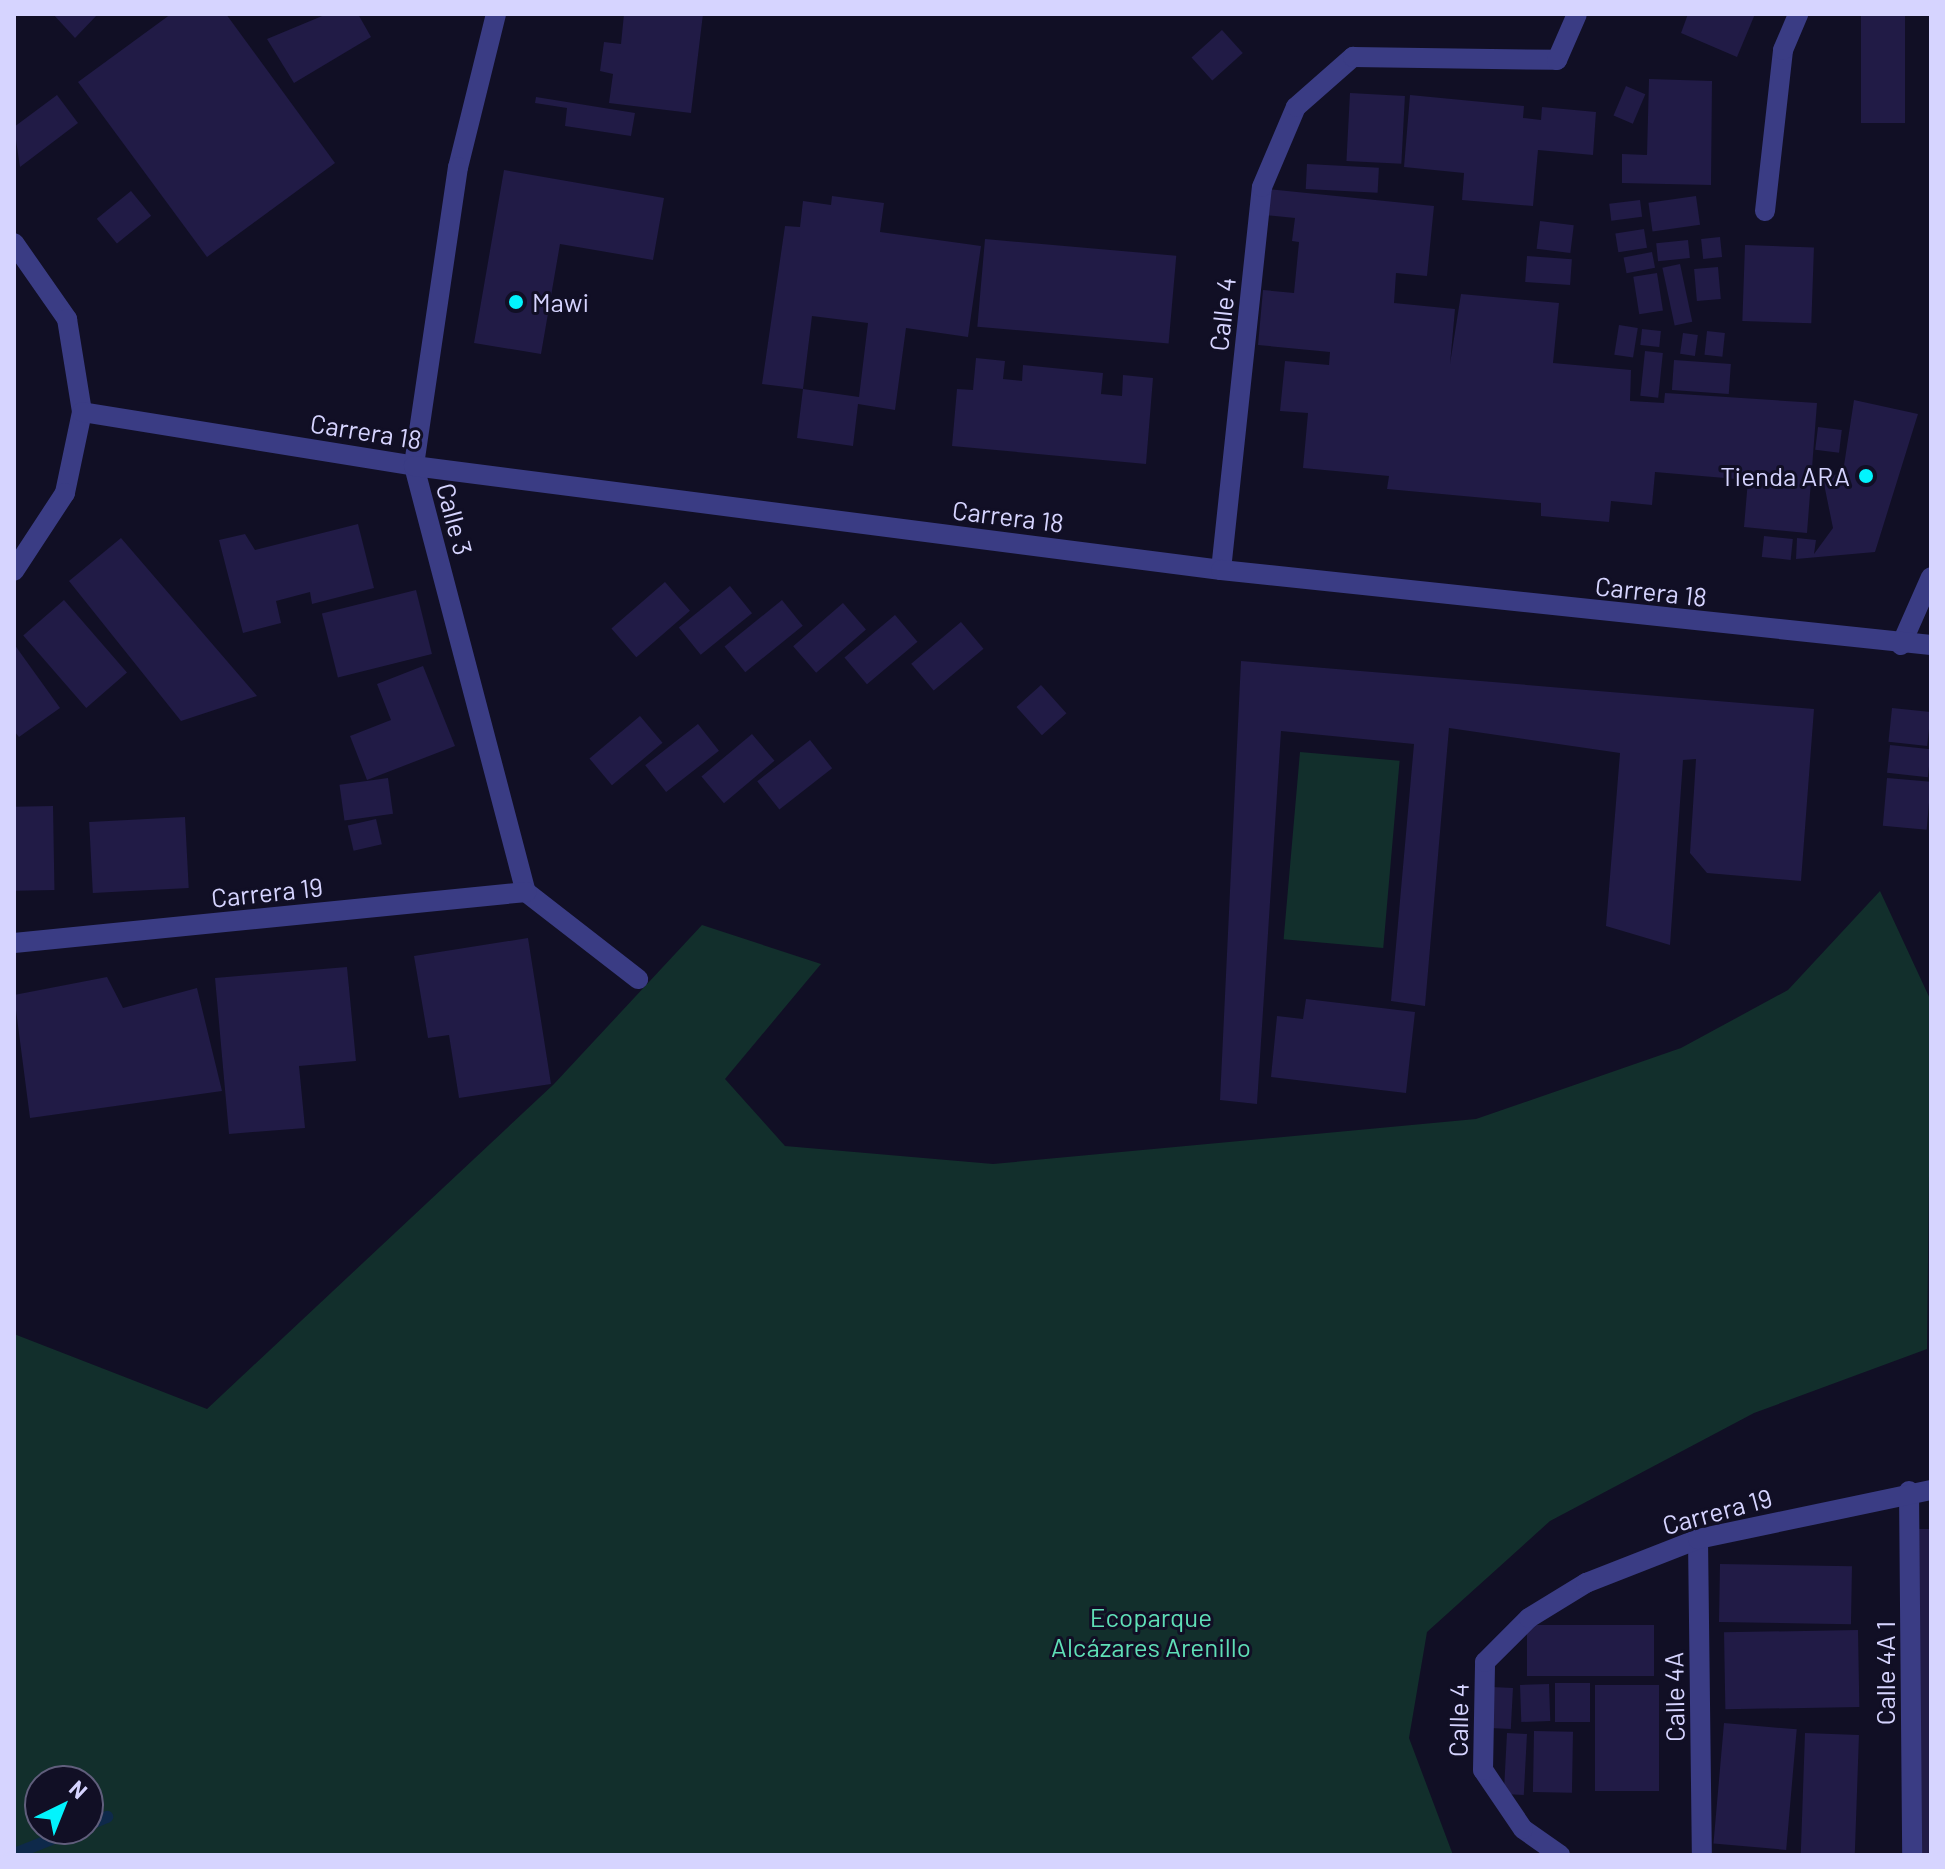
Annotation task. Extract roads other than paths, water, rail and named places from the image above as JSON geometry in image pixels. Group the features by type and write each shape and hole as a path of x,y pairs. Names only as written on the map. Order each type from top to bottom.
{"street":[{"name":"Calle 3","path":"496,14 458,167 414,466 526,892"},
{"name":"Calle 4","path":"1221,570 1262,187 1296,107 1353,57 1557,60 1577,14"},
{"path":"1765,211 1783,50 1798,14"},
{"path":"14,243 67,319 82,412 65,493 14,571"},
{"name":"Carrera 18","path":"82,412 414,466 1221,570 1901,645 1931,645"},
{"path":"1901,645 1931,577"},
{"path":"526,892 638,979"},
{"name":"Carrera 19","path":"14,943 526,892"},
{"name":"Carrera 19","path":"1529,1618 1586,1583 1698,1539 1909,1491 1931,1490"},
{"name":"Calle 4A 1","path":"1909,1491 1912,1855"},
{"name":"Calle 4A","path":"1698,1539 1702,1855"},
{"name":"Calle 4","path":"1529,1618 1485,1662 1483,1770 1523,1829 1560,1855"}],"waterway":[{"path":"14,1854 37,1845"}],"place":[{"name":"Mawi","path":"516,302"},
{"name":"Tienda ARA","path":"1866,476"}],"park label":[{"name":"Ecoparque Alcázares Arenillo","path":"1151,1632"}]}
